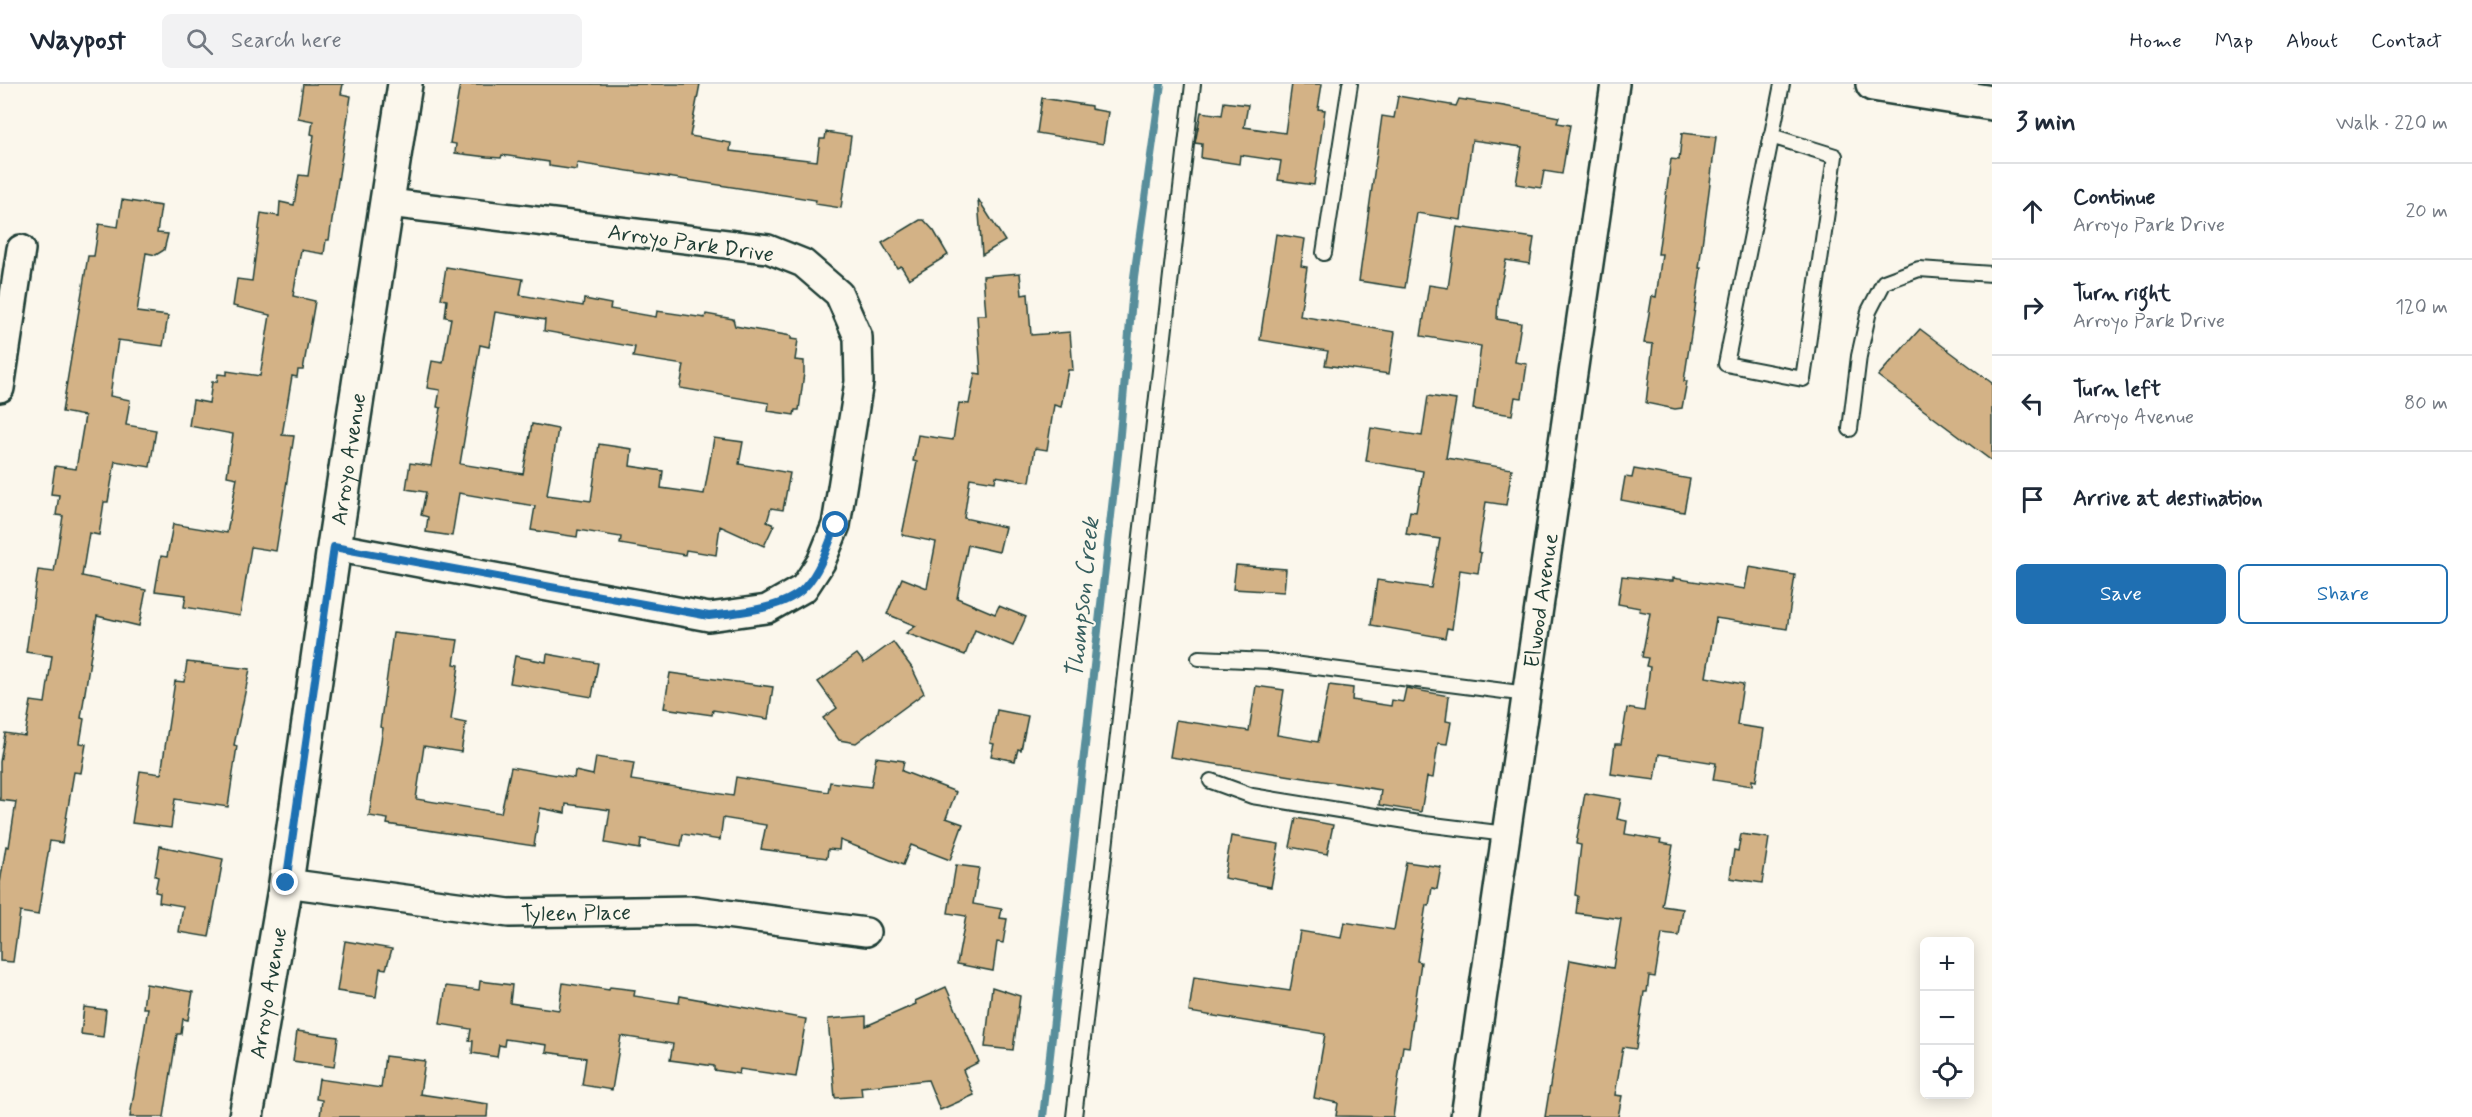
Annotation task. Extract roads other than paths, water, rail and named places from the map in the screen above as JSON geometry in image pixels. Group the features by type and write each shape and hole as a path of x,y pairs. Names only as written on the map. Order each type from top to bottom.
{"street":[{"name":"Arroyo Avenue","path":"246,1117 286,883 334,547 389,203 405,84"},
{"name":"Elwood Avenue","path":"1465,1117 1615,84"},
{"path":"1873,84 1992,103"},
{"name":"Arroyo Park Drive","path":"334,547 709,616 766,609 804,588 821,562 836,525 860,382 858,337 839,294 803,263 768,249 389,203"},
{"path":"0,388 21,249"},
{"name":"Tyleen Place","path":"286,883 509,913 695,910 866,932"}],"lane":[{"path":"1074,1117 1193,84"},
{"path":"1324,253 1350,84"},
{"path":"1771,136 1835,156 1803,379 1726,364 1771,136 1782,84"},
{"path":"1850,429 1859,356 1869,310 1884,282 1919,269 1992,274"},
{"path":"1199,658 1269,661 1527,694"},
{"path":"1211,781 1252,796 1387,819 1506,834"}],"waterway":[{"name":"Thompson Creek","path":"1043,1117 1119,445 1134,277 1161,84"}]}
